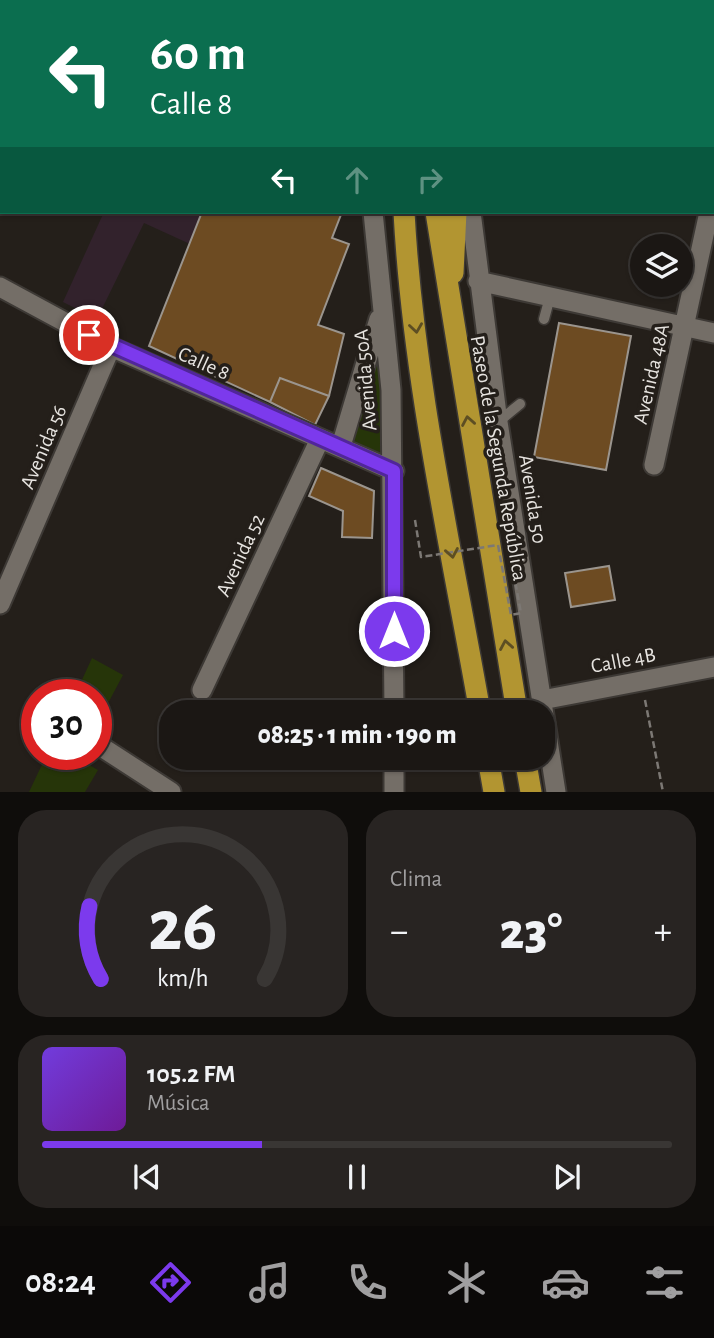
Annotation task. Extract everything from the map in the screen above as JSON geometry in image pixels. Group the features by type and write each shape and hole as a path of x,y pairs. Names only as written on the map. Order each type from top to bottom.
{"highway":[{"path":"389,214 410,287"},
{"path":"404,214 410,287 425,398 478,700"},
{"name":"Paseo de la Segunda República","path":"436,214 449,310 515,700"},
{"path":"449,310 456,214"},
{"path":"490,770 494,792"},
{"path":"527,770 531,792"}],"street":[{"name":"Avenida 50A","path":"373,214 391,390 394,471 394,700"},
{"name":"Avenida 50","path":"471,214 498,422 556,792"},
{"name":"Avenida 48A","path":"654,465 709,214"},
{"path":"478,281 714,332"},
{"name":"Calle 8","path":"0,287 111,347 394,471"},
{"path":"341,446 382,308"},
{"name":"Avenida 56","path":"0,604 111,347"},
{"name":"Avenida 52","path":"202,690 320,439"},
{"name":"Calle 4B","path":"542,699 714,667"},
{"path":"112,754 171,792"},
{"path":"394,770 394,792"}],"lane":[{"path":"544,319 550,297"},
{"path":"498,422 520,404"}],"path":[{"path":"415,520 421,557 498,545 511,615 521,613 508,541"},
{"path":"640,680 663,792"}],"shaded area":[{"path":"103,214 201,214 190,244 144,223 97,319 63,302"}],"green space":[{"path":"381,345 385,456 353,441"},
{"path":"92,658 123,675 112,696 112,679 82,679"},
{"path":"39,770 98,770 85,792 29,792"}],"building":[{"path":"201,214 341,214 332,238 349,244 318,325 344,334 329,396 280,378 270,402 149,346"},
{"path":"559,323 631,336 606,470 534,457"},
{"path":"280,378 329,396 315,425 270,402"},
{"path":"321,468 374,491 372,538 342,537 343,511 309,496"},
{"path":"609,566 615,600 571,607 565,573"}],"route":[{"path":"89,335 394,471 394,631"}]}
